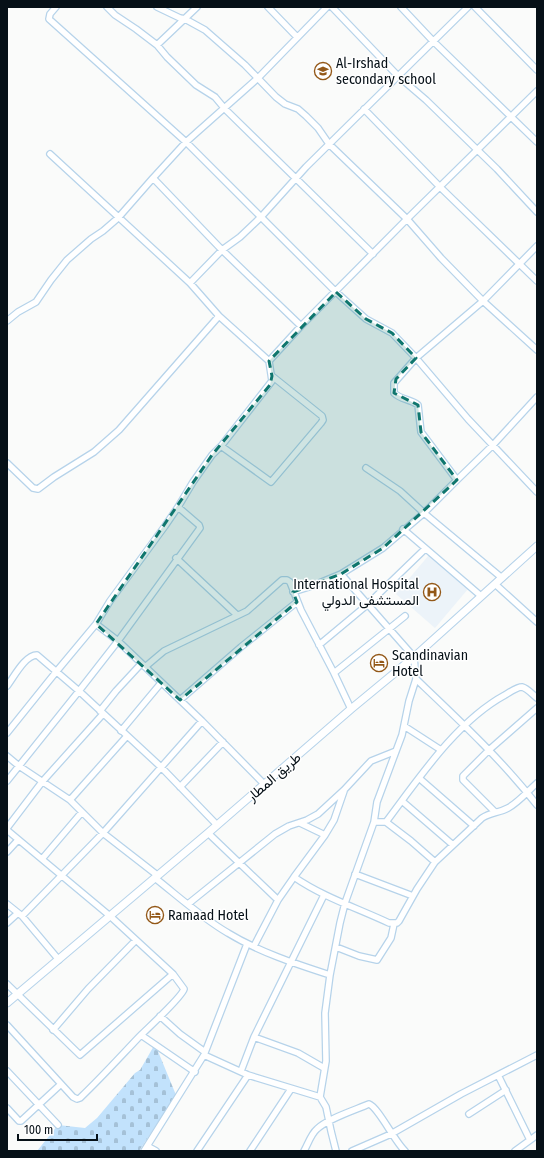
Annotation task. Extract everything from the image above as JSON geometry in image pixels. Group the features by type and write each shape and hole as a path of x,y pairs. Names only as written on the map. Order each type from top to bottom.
{"main road":[{"name":"طريق المطار","path":"7,1003 414,657 537,546"}],"street":[{"path":"56,7 49,16 49,19 186,142 336,292 366,319 392,334 416,358 468,419 537,492"},
{"path":"107,7 156,45 196,85 215,97 225,109 373,254"},
{"path":"157,7 185,19 205,30 245,65 276,97 285,104 298,109 306,116 318,128 329,144 407,219 441,258 483,301 537,350"},
{"path":"156,45 197,7"},
{"path":"268,7 297,37"},
{"path":"7,321 18,312 33,305 67,260 118,218 152,178 186,142 225,109 258,78 327,7"},
{"path":"332,7 398,76 426,100 537,212"},
{"path":"401,7 537,142"},
{"path":"190,283 222,250 240,237 261,217 295,177 468,7"},
{"path":"475,7 537,70"},
{"path":"269,361 301,326 407,219 537,91"},
{"path":"364,109 440,187 537,281"},
{"path":"7,733 96,624 114,594 178,507 201,469 272,381 269,361 219,316 190,283 50,154"},
{"path":"152,178 222,250 301,326"},
{"path":"457,480 421,432 418,405 411,400 401,398 394,393 394,383 416,358 483,301 537,246"},
{"path":"7,463 33,488 38,489 94,452 119,430 219,316"},
{"path":"220,446 271,482 321,422 322,416 272,376"},
{"path":"293,592 341,574 383,548 424,512 493,445 537,397"},
{"path":"366,468 400,491 502,578"},
{"path":"7,781 118,641 200,526 178,507"},
{"path":"403,529 424,549 481,596"},
{"path":"319,645 367,605 424,549"},
{"path":"176,558 237,615"},
{"path":"336,1151 326,1107 320,1097 326,1054 325,1013 330,975 345,903 374,822 377,802 404,726 416,679 414,657 341,574"},
{"path":"7,1025 72,1098 77,1099 80,1098 184,991 183,987 173,974 110,916 18,840 7,829 42,782 102,712 116,691 143,665 164,651 251,608 282,580 287,580 290,582 297,602 351,709"},
{"path":"495,584 537,622"},
{"path":"180,700 241,647 297,602"},
{"path":"334,673 405,616"},
{"path":"96,624 118,641 202,721 265,784"},
{"path":"7,686 24,663 33,655 37,655 102,712 160,767 217,825"},
{"path":"416,679 465,725 527,792 537,805"},
{"path":"121,731 162,683"},
{"path":"386,822 441,750 465,725 496,700 513,690 522,687 537,698"},
{"path":"495,812 462,778 488,750 537,708"},
{"path":"7,923 20,915 103,833 202,721"},
{"path":"404,726 441,750"},
{"path":"70,800 127,736"},
{"path":"180,788 223,742"},
{"path":"188,904 275,834 289,826 300,823 318,814 344,790 371,761 396,751"},
{"path":"7,756 19,766 70,800 103,833 188,904 228,934 292,962 330,975"},
{"path":"419,778 474,826"},
{"path":"294,877 305,885 324,895 394,924 399,921 413,896 436,862 453,845 489,814 509,808 537,783"},
{"path":"254,946 278,900 325,835 334,820 344,790"},
{"path":"402,801 453,845"},
{"path":"42,859 82,812"},
{"path":"374,822 386,822 436,862"},
{"path":"300,823 325,835"},
{"path":"208,833 278,900"},
{"path":"7,852 18,840"},
{"path":"355,874 413,896"},
{"path":"241,1071 254,1037 324,895"},
{"path":"7,904 20,915 59,960"},
{"path":"336,947 359,956 377,960 391,938 394,924"},
{"path":"53,1030 88,989 136,940"},
{"path":"156,1151 145,1148 204,1054 248,944"},
{"path":"7,984 78,1055 82,1055 173,974"},
{"path":"160,1016 204,1054 248,1075 320,1097"},
{"path":"141,1035 194,1072"},
{"path":"254,1037 298,1053 324,1068"},
{"path":"352,1151 391,1134 409,1122 537,1055"},
{"path":"7,1070 58,1125"},
{"path":"198,1151 248,1075"},
{"path":"498,1075 530,1140"},
{"path":"7,1108 20,1121 60,1085"},
{"path":"250,1151 291,1089"},
{"path":"469,1114 506,1090"},
{"path":"304,1151 316,1129 328,1121 369,1104 372,1105 391,1134 405,1151"},
{"path":"515,1151 537,1135"}],"highlighted area":[{"path":"336,292 366,319 392,333 416,358 396,379 394,393 418,405 421,432 457,480 383,548 341,574 293,592 297,602 180,700 96,624 212,455 270,385 272,376 269,361"}],"shaded area":[{"name":"International Hospital المستشفى الدولي","path":"429,555 468,589 435,628 396,594"}],"green space":[{"path":"155,1044 176,1095 139,1151 37,1151 58,1125 85,1128 97,1118 135,1073 140,1070"}],"place":[{"name":"Al-Irshad secondary school","path":"323,71"},
{"name":"International Hospital المستشفى الدولي","path":"432,592"},
{"name":"Scandinavian Hotel","path":"379,663"},
{"name":"Ramaad Hotel","path":"155,915"}]}
